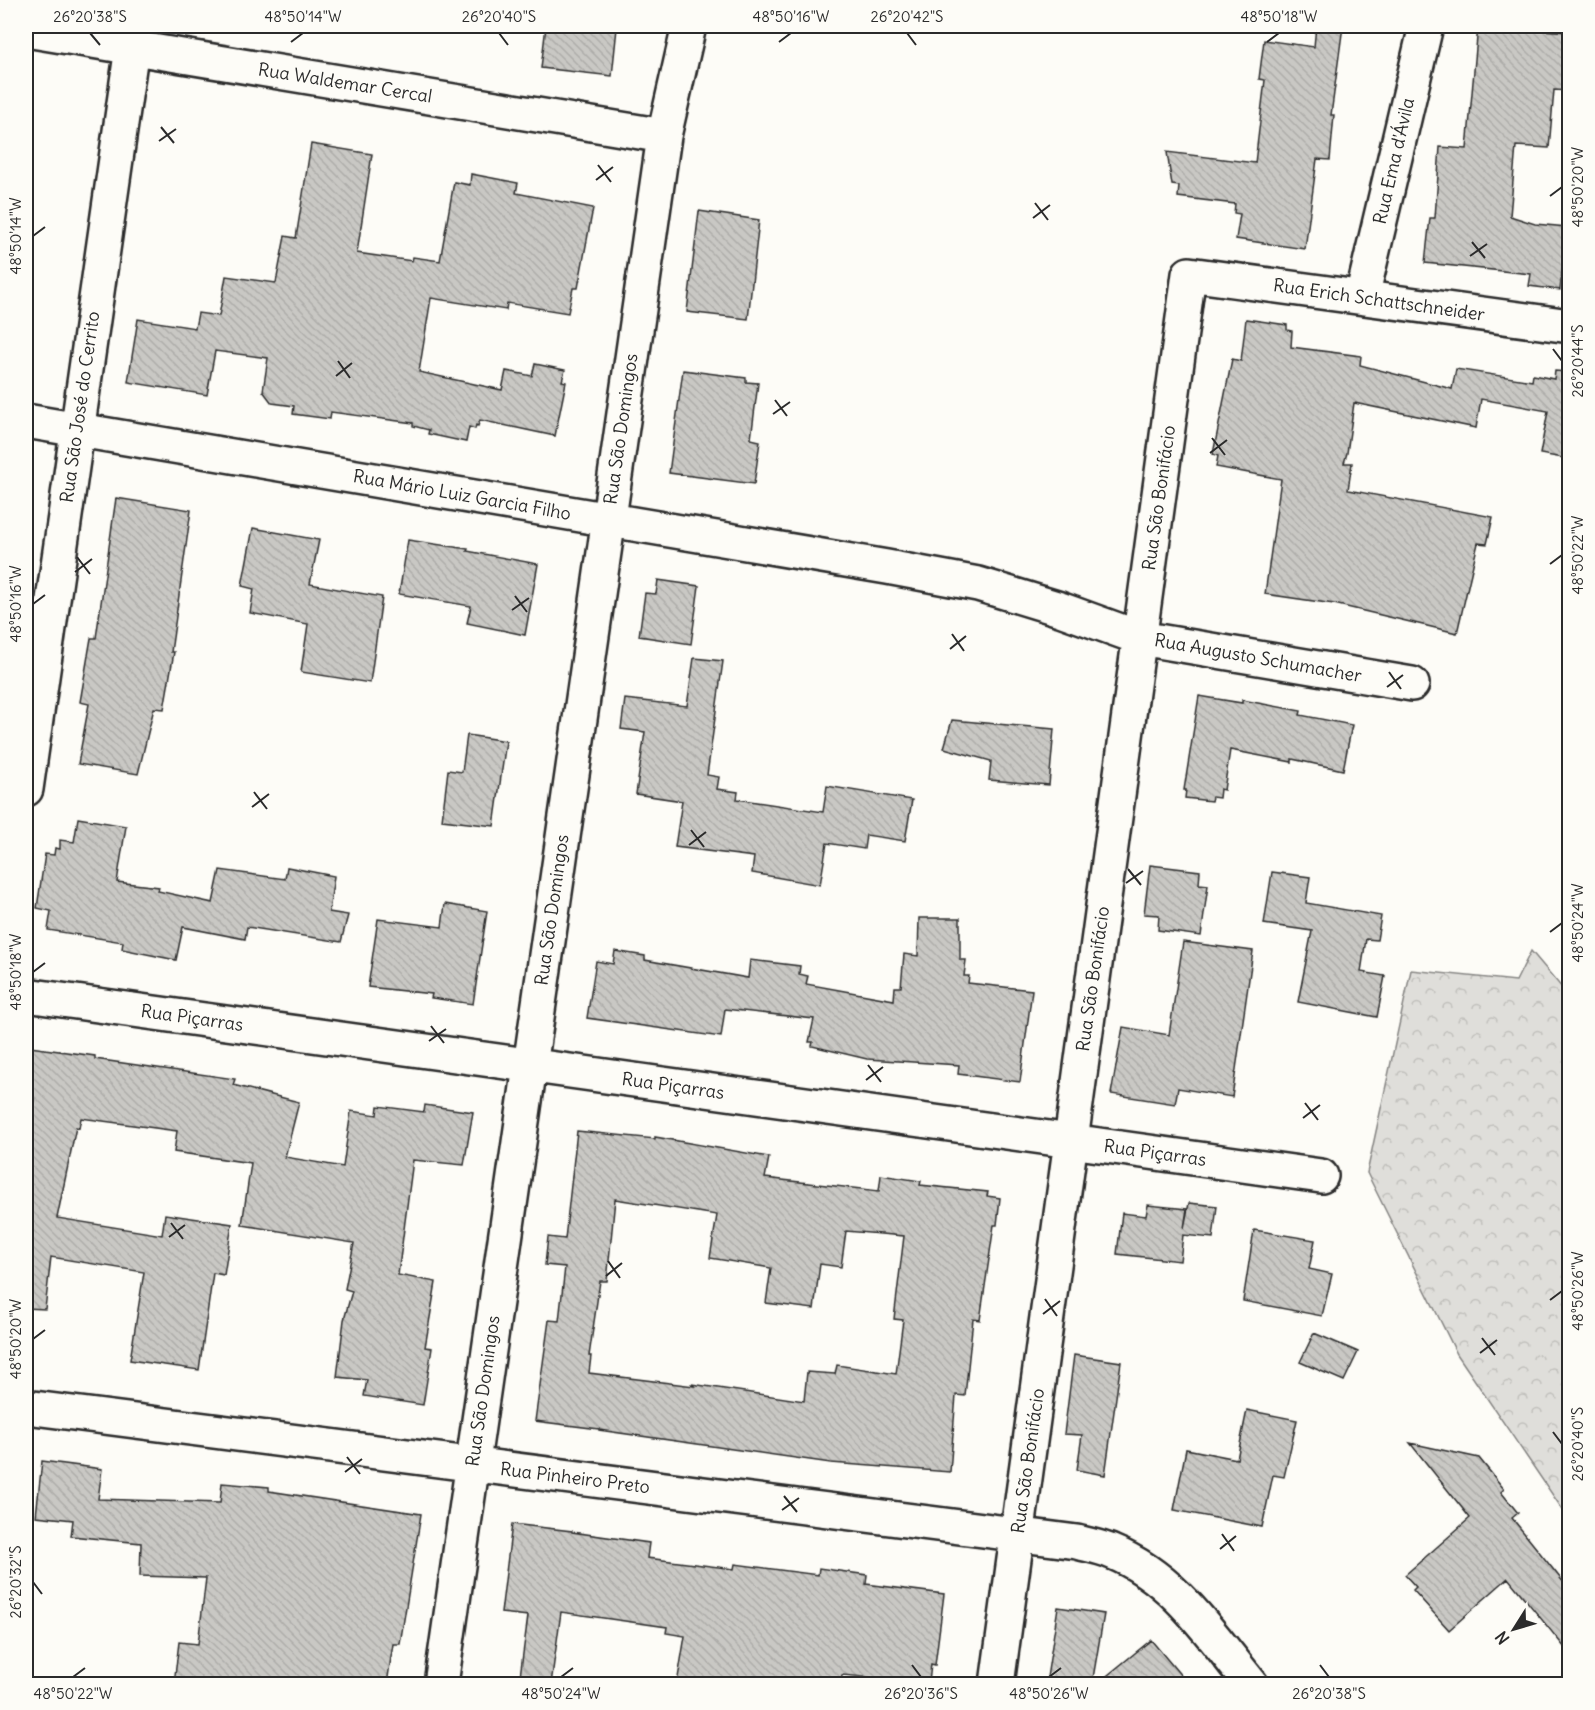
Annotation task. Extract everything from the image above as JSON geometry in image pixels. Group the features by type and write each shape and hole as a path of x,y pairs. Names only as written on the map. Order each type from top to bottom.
{"street":[{"name":"Rua São Domingos","path":"441,1684 664,136 689,26"},
{"name":"Rua Ema d'Ávila","path":"1362,297 1426,26"},
{"name":"Rua Waldemar Cercal","path":"26,30 133,37 664,136"},
{"name":"Rua São José do Cerrito","path":"26,789 133,37"},
{"name":"Rua Erich Schattschneider","path":"1189,274 1569,326"},
{"name":"Rua São Bonifácio","path":"997,1684 1189,274"},
{"name":"Rua Mário Luiz Garcia Filho","path":"26,421 886,567 978,585 1060,609 1140,638"},
{"name":"Rua Augusto Schumacher","path":"1140,638 1412,684"},
{"name":"Rua Piçarras","path":"26,995 1321,1176"},
{"name":"Rua Pinheiro Preto","path":"26,1407 1077,1542 1112,1551 1150,1572 1181,1598 1251,1684"}],"green space":[{"path":"1531,951 1569,996 1569,1519 1457,1354 1367,1173 1411,970 1516,981"}],"building":[{"path":"546,26 617,28 612,76 541,68"},
{"path":"1316,26 1343,26 1331,115 1334,115 1330,160 1317,159 1305,249 1236,239 1240,214 1234,213 1235,204 1178,197 1179,186 1172,185 1167,152 1255,163 1265,80 1259,79 1264,40 1314,47"},
{"path":"1478,26 1569,32 1569,91 1554,90 1549,148 1516,146 1510,216 1535,224 1567,227 1560,290 1529,286 1531,274 1425,263 1430,218 1435,218 1440,147 1467,149"},
{"path":"311,144 372,154 357,253 412,261 413,257 440,261 454,182 470,185 471,174 518,183 516,193 593,208 578,288 573,288 568,313 507,303 506,310 431,298 419,372 502,390 506,371 532,376 535,364 565,370 562,381 566,382 555,436 480,420 475,429 469,427 466,442 428,434 429,430 413,426 413,423 331,412 330,419 293,414 294,406 272,403 263,391 268,358 215,351 207,395 128,382 138,319 195,328 198,313 219,316 226,276 276,283 285,236 296,238"},
{"path":"699,211 759,220 748,319 687,312"},
{"path":"1246,319 1287,325 1287,330 1292,331 1291,347 1361,356 1360,365 1452,389 1456,369 1532,381 1533,375 1554,379 1555,371 1569,372 1569,459 1540,454 1548,411 1481,399 1476,428 1354,403 1344,463 1352,463 1348,490 1493,517 1487,544 1478,543 1457,633 1334,604 1265,594 1281,479 1216,467 1218,456 1213,454 1232,359 1241,361"},
{"path":"683,370 746,378 746,382 758,383 751,439 760,441 754,484 669,473"},
{"path":"116,498 191,510 171,652 174,652 164,709 154,708 138,774 78,764 89,704 80,702 91,638 96,638"},
{"path":"253,528 319,540 310,584 382,597 370,683 301,672 308,624 250,613 254,589 242,586"},
{"path":"408,540 468,549 467,551 538,564 525,635 467,623 471,606 399,594"},
{"path":"658,580 699,586 691,644 639,636 645,593 656,594"},
{"path":"694,658 723,661 707,775 719,777 717,789 738,792 737,799 823,812 827,786 912,800 905,841 866,835 864,849 827,843 820,885 752,873 754,857 675,847 682,801 636,794 645,732 621,729 625,699 687,706"},
{"path":"1199,696 1242,703 1242,700 1301,711 1300,715 1352,725 1343,770 1292,759 1292,762 1230,750 1224,790 1220,789 1219,798 1212,797 1211,801 1185,798 1186,790 1184,790"},
{"path":"952,720 1054,729 1049,785 989,780 991,761 944,748"},
{"path":"467,735 506,741 494,826 442,820 448,770 462,772"},
{"path":"78,818 126,826 117,882 159,887 158,891 213,903 220,870 285,879 287,867 334,876 329,912 348,915 341,942 247,927 245,939 183,927 176,960 122,949 123,942 48,930 51,911 37,908 45,854 54,855 55,848 60,849 60,840 74,842"},
{"path":"1150,865 1200,871 1199,884 1208,885 1201,936 1158,930 1159,915 1144,914"},
{"path":"1272,872 1310,877 1306,903 1381,916 1377,940 1366,939 1361,972 1385,976 1377,1017 1298,1002 1312,931 1264,924"},
{"path":"445,904 487,911 473,1004 431,998 432,994 368,987 378,919 442,927"},
{"path":"919,918 960,918 960,960 966,960 964,976 969,976 968,983 1032,990 1020,1082 958,1074 959,1065 867,1059 812,1046 813,1042 809,1042 814,1019 725,1009 721,1037 587,1018 596,961 613,964 615,951 645,956 645,960 748,978 750,960 800,966 799,974 808,976 806,984 894,1000 895,987 901,987 904,954 918,956"},
{"path":"1183,942 1253,951 1232,1097 1178,1088 1175,1104 1111,1094 1123,1027 1169,1035"},
{"path":"30,1047 95,1056 95,1059 235,1079 233,1085 299,1102 285,1157 343,1167 351,1111 377,1115 378,1106 424,1112 425,1105 473,1112 464,1165 413,1160 398,1275 436,1282 425,1347 432,1348 423,1405 364,1396 367,1380 337,1377 344,1320 352,1291 345,1289 354,1243 242,1225 251,1163 174,1152 177,1131 81,1118 79,1128 76,1127 57,1218 162,1235 165,1214 232,1224 224,1275 213,1273 199,1370 130,1360 144,1272 51,1257 45,1309 26,1308 26,1151 34,1099 26,1098"},
{"path":"577,1131 655,1139 655,1137 769,1157 765,1178 879,1191 881,1175 921,1181 920,1185 988,1192 987,1196 1000,1198 980,1320 973,1319 965,1396 956,1395 950,1472 831,1463 535,1421 549,1320 559,1321 565,1267 545,1265 548,1237 565,1239","holes":["615,1199 717,1215 710,1258 771,1268 766,1303 814,1309 820,1264 841,1267 846,1231 904,1236 894,1319 903,1320 896,1374 837,1365 835,1374 807,1372 804,1401 692,1384 694,1386 589,1373 591,1356 589,1356 600,1281 607,1281"]},
{"path":"1189,1203 1217,1206 1213,1238 1183,1235 1180,1261 1117,1254 1122,1213 1146,1216 1148,1205 1187,1209 1184,1228"},
{"path":"1254,1230 1315,1240 1309,1269 1332,1274 1322,1316 1243,1301"},
{"path":"1314,1333 1358,1352 1344,1381 1300,1362"},
{"path":"1074,1355 1121,1362 1105,1475 1077,1470 1082,1435 1064,1434"},
{"path":"1247,1410 1297,1420 1284,1477 1273,1475 1262,1527 1174,1510 1186,1449 1237,1459"},
{"path":"1410,1443 1479,1458 1504,1489 1501,1492 1518,1513 1512,1518 1569,1589 1569,1653 1508,1578 1449,1630 1413,1590 1416,1587 1405,1575 1470,1518"},
{"path":"42,1461 102,1469 98,1499 220,1503 222,1483 269,1487 269,1491 421,1514 400,1644 393,1644 387,1684 174,1684 179,1642 198,1644 206,1578 140,1576 141,1543 71,1536 73,1520 36,1516"},
{"path":"512,1524 649,1543 647,1558 734,1569 735,1564 818,1575 819,1568 867,1575 866,1584 944,1594 935,1665 931,1664 929,1683 842,1675 841,1684 677,1684 685,1636 666,1633 667,1627 561,1612 551,1684 519,1684 528,1616 501,1613"},
{"path":"1058,1607 1104,1614 1092,1684 1046,1684"},
{"path":"1151,1640 1188,1684 1097,1684"}]}
